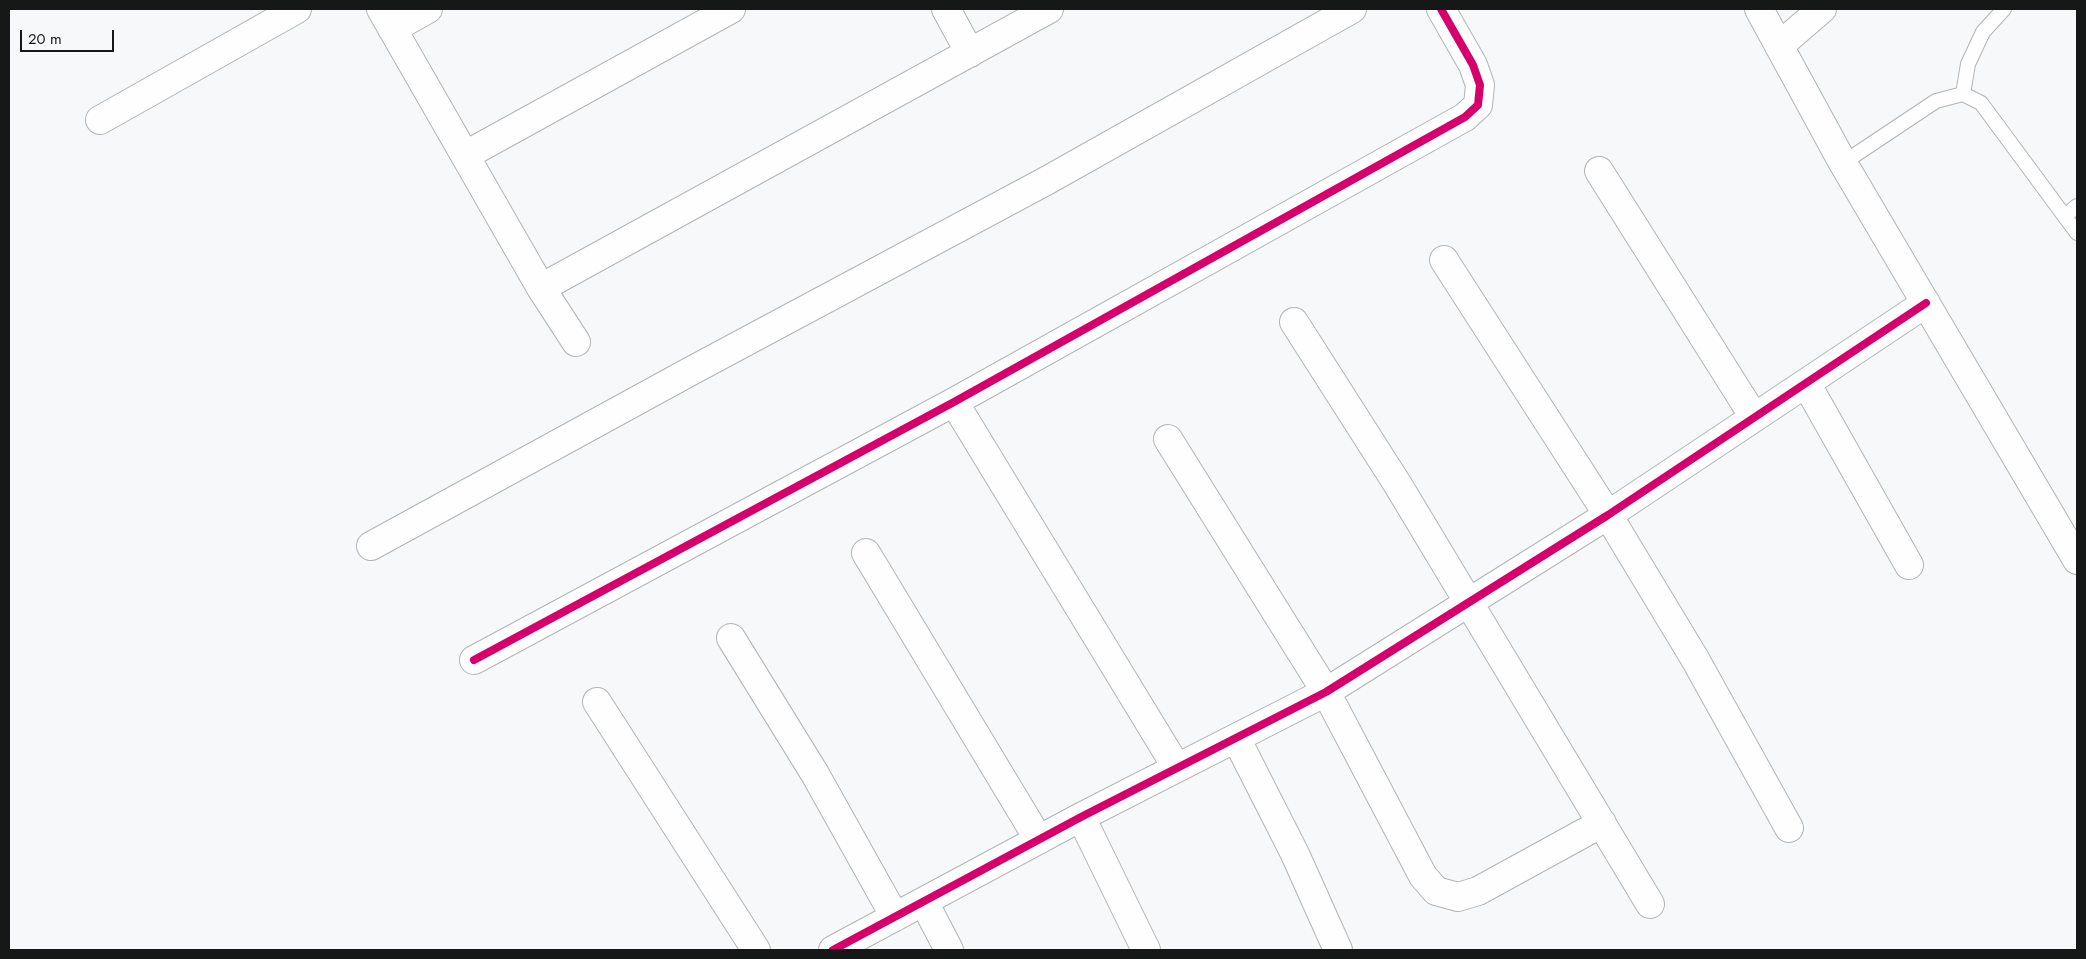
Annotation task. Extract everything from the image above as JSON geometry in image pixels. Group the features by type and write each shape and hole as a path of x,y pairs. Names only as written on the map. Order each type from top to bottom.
{"street":[{"path":"100,120 297,9"},
{"path":"428,9 387,19 541,288 576,342"},
{"path":"466,156 731,9"},
{"path":"946,9 970,53"},
{"path":"541,288 1049,9"},
{"path":"371,546 1046,180 1352,9"},
{"path":"474,660 954,402 1464,117 1478,104 1480,86 1473,65 1441,9"},
{"path":"1759,9 1843,163 2077,560"},
{"path":"1779,46 1822,9"},
{"path":"1599,171 1754,417"},
{"path":"1444,260 1608,515 1695,659 1789,828"},
{"path":"846,947 895,917 1080,818 1326,692 1608,515 1926,303"},
{"path":"1294,322 1398,485 1650,904"},
{"path":"1806,383 1909,565"},
{"path":"954,402 1177,768"},
{"path":"1168,439 1326,692 1423,876 1436,892 1458,897 1478,891 1602,823"},
{"path":"866,553 1039,840"},
{"path":"731,638 815,774 895,917"},
{"path":"597,702 756,950"},
{"path":"1236,738 1295,854 1338,950"},
{"path":"1080,818 1146,950"},
{"path":"924,902 949,950"}],"lane":[{"path":"1963,94 1968,64 1979,40 1983,32 2004,9"},
{"path":"1843,163 1936,101 1963,94 1981,103 2077,233"},
{"path":"2065,216 2077,206"}],"cycle path":[{"path":"474,660 954,402 1465,117 1478,105 1480,85 1473,65 1441,9"},
{"path":"833,950 1081,817 1326,692 1608,515 1926,303"}]}
